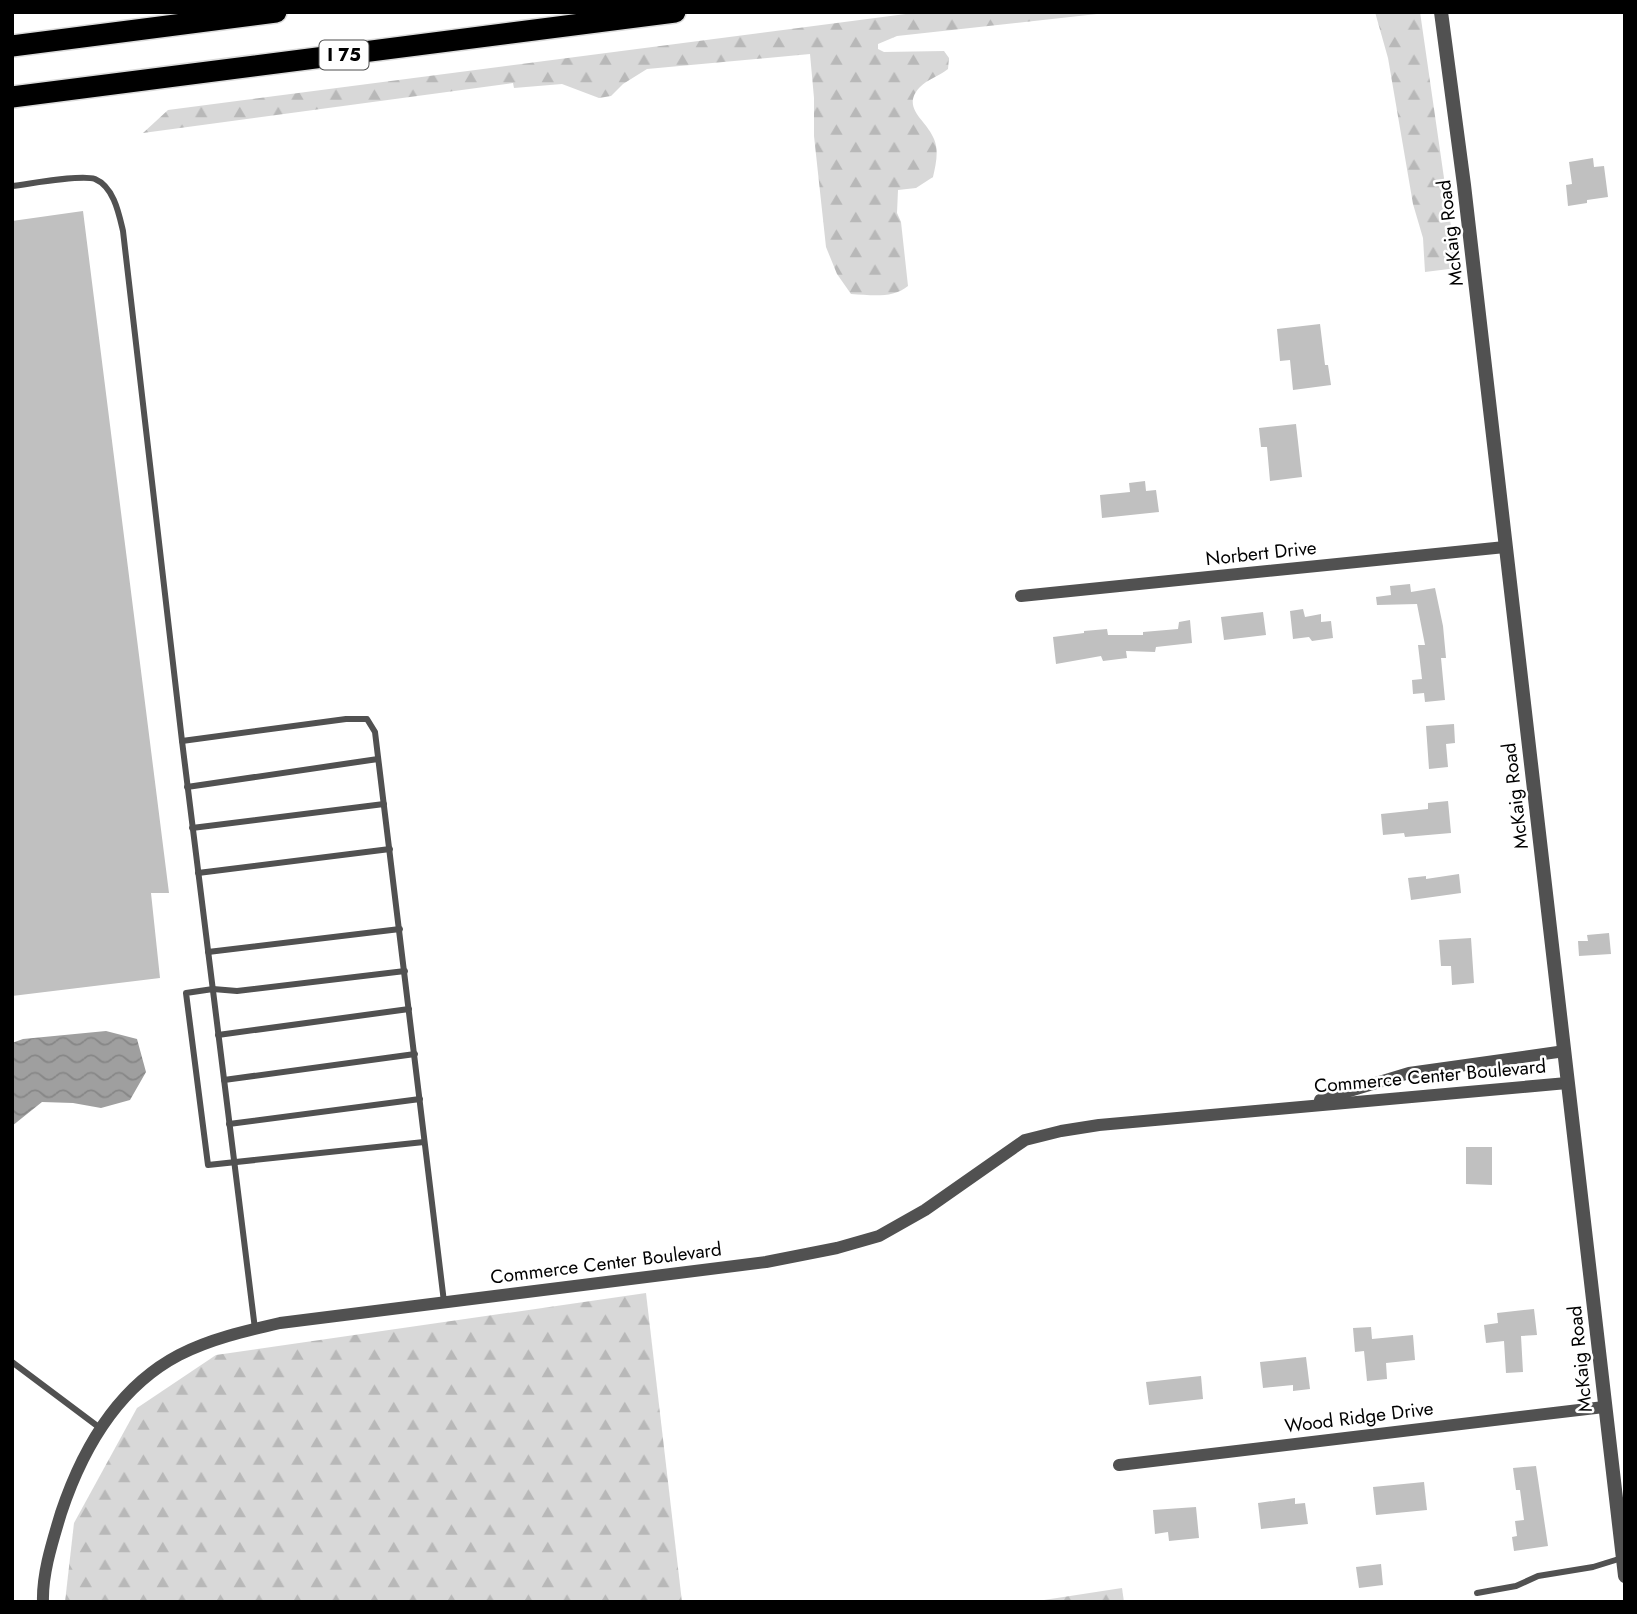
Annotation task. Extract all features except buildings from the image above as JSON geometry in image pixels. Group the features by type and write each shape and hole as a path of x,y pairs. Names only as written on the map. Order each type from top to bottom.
{"highway":[{"path":"12,46 276,12"},
{"name":"I 75","path":"12,97 675,12"}],"street":[{"name":"McKaig Road","path":"1441,12 1464,185 1625,1576"},
{"name":"Norbert Drive","path":"1021,596 1505,547"},
{"name":"Commerce Center Boulevard","path":"1296,1108 1409,1073 1565,1051"},
{"name":"Commerce Center Boulevard","path":"42,1600 53,1538 72,1479 100,1428 134,1387 177,1356 223,1337 280,1323 766,1262 837,1248 879,1236 925,1210 1025,1140 1060,1130 1567,1083"},
{"name":"Wood Ridge Drive","path":"1119,1465 1604,1407"}],"lane":[{"path":"12,186 78,178 96,179 108,191 116,205 123,232 181,741 255,1329"},
{"path":"181,741 346,719 367,719 375,732 444,1302"},
{"path":"187,787 378,759"},
{"path":"192,828 384,804"},
{"path":"198,873 390,849"},
{"path":"208,953 400,929"},
{"path":"405,971 237,991 213,989 186,993 208,1165 424,1142"},
{"path":"218,1035 409,1009"},
{"path":"224,1080 415,1054"},
{"path":"229,1124 420,1099"},
{"path":"12,1362 100,1428"},
{"path":"1477,1593 1516,1586 1538,1576 1594,1567 1622,1558"}],"green space":[{"path":"921,12 1115,12 897,36 878,44 878,49 884,52 944,51 949,58 948,69 920,87 913,101 917,114 934,139 936,162 933,177 916,188 898,190 897,213 901,222 908,286 888,295 851,294 837,274 826,247 814,136 810,54 647,69 623,84 611,96 599,98 562,84 514,88 513,83 143,133 168,110"},
{"path":"1375,12 1420,12 1457,268 1425,272 1423,238 1413,204 1388,58"},
{"path":"646,1293 682,1602 65,1602 74,1523 137,1408 216,1355"},
{"path":"1122,1588 1124,1602 1031,1602"}],"water":[{"path":"106,1031 137,1039 146,1072 130,1100 101,1108 73,1103 42,1102 12,1126 12,1043 23,1039"}]}
